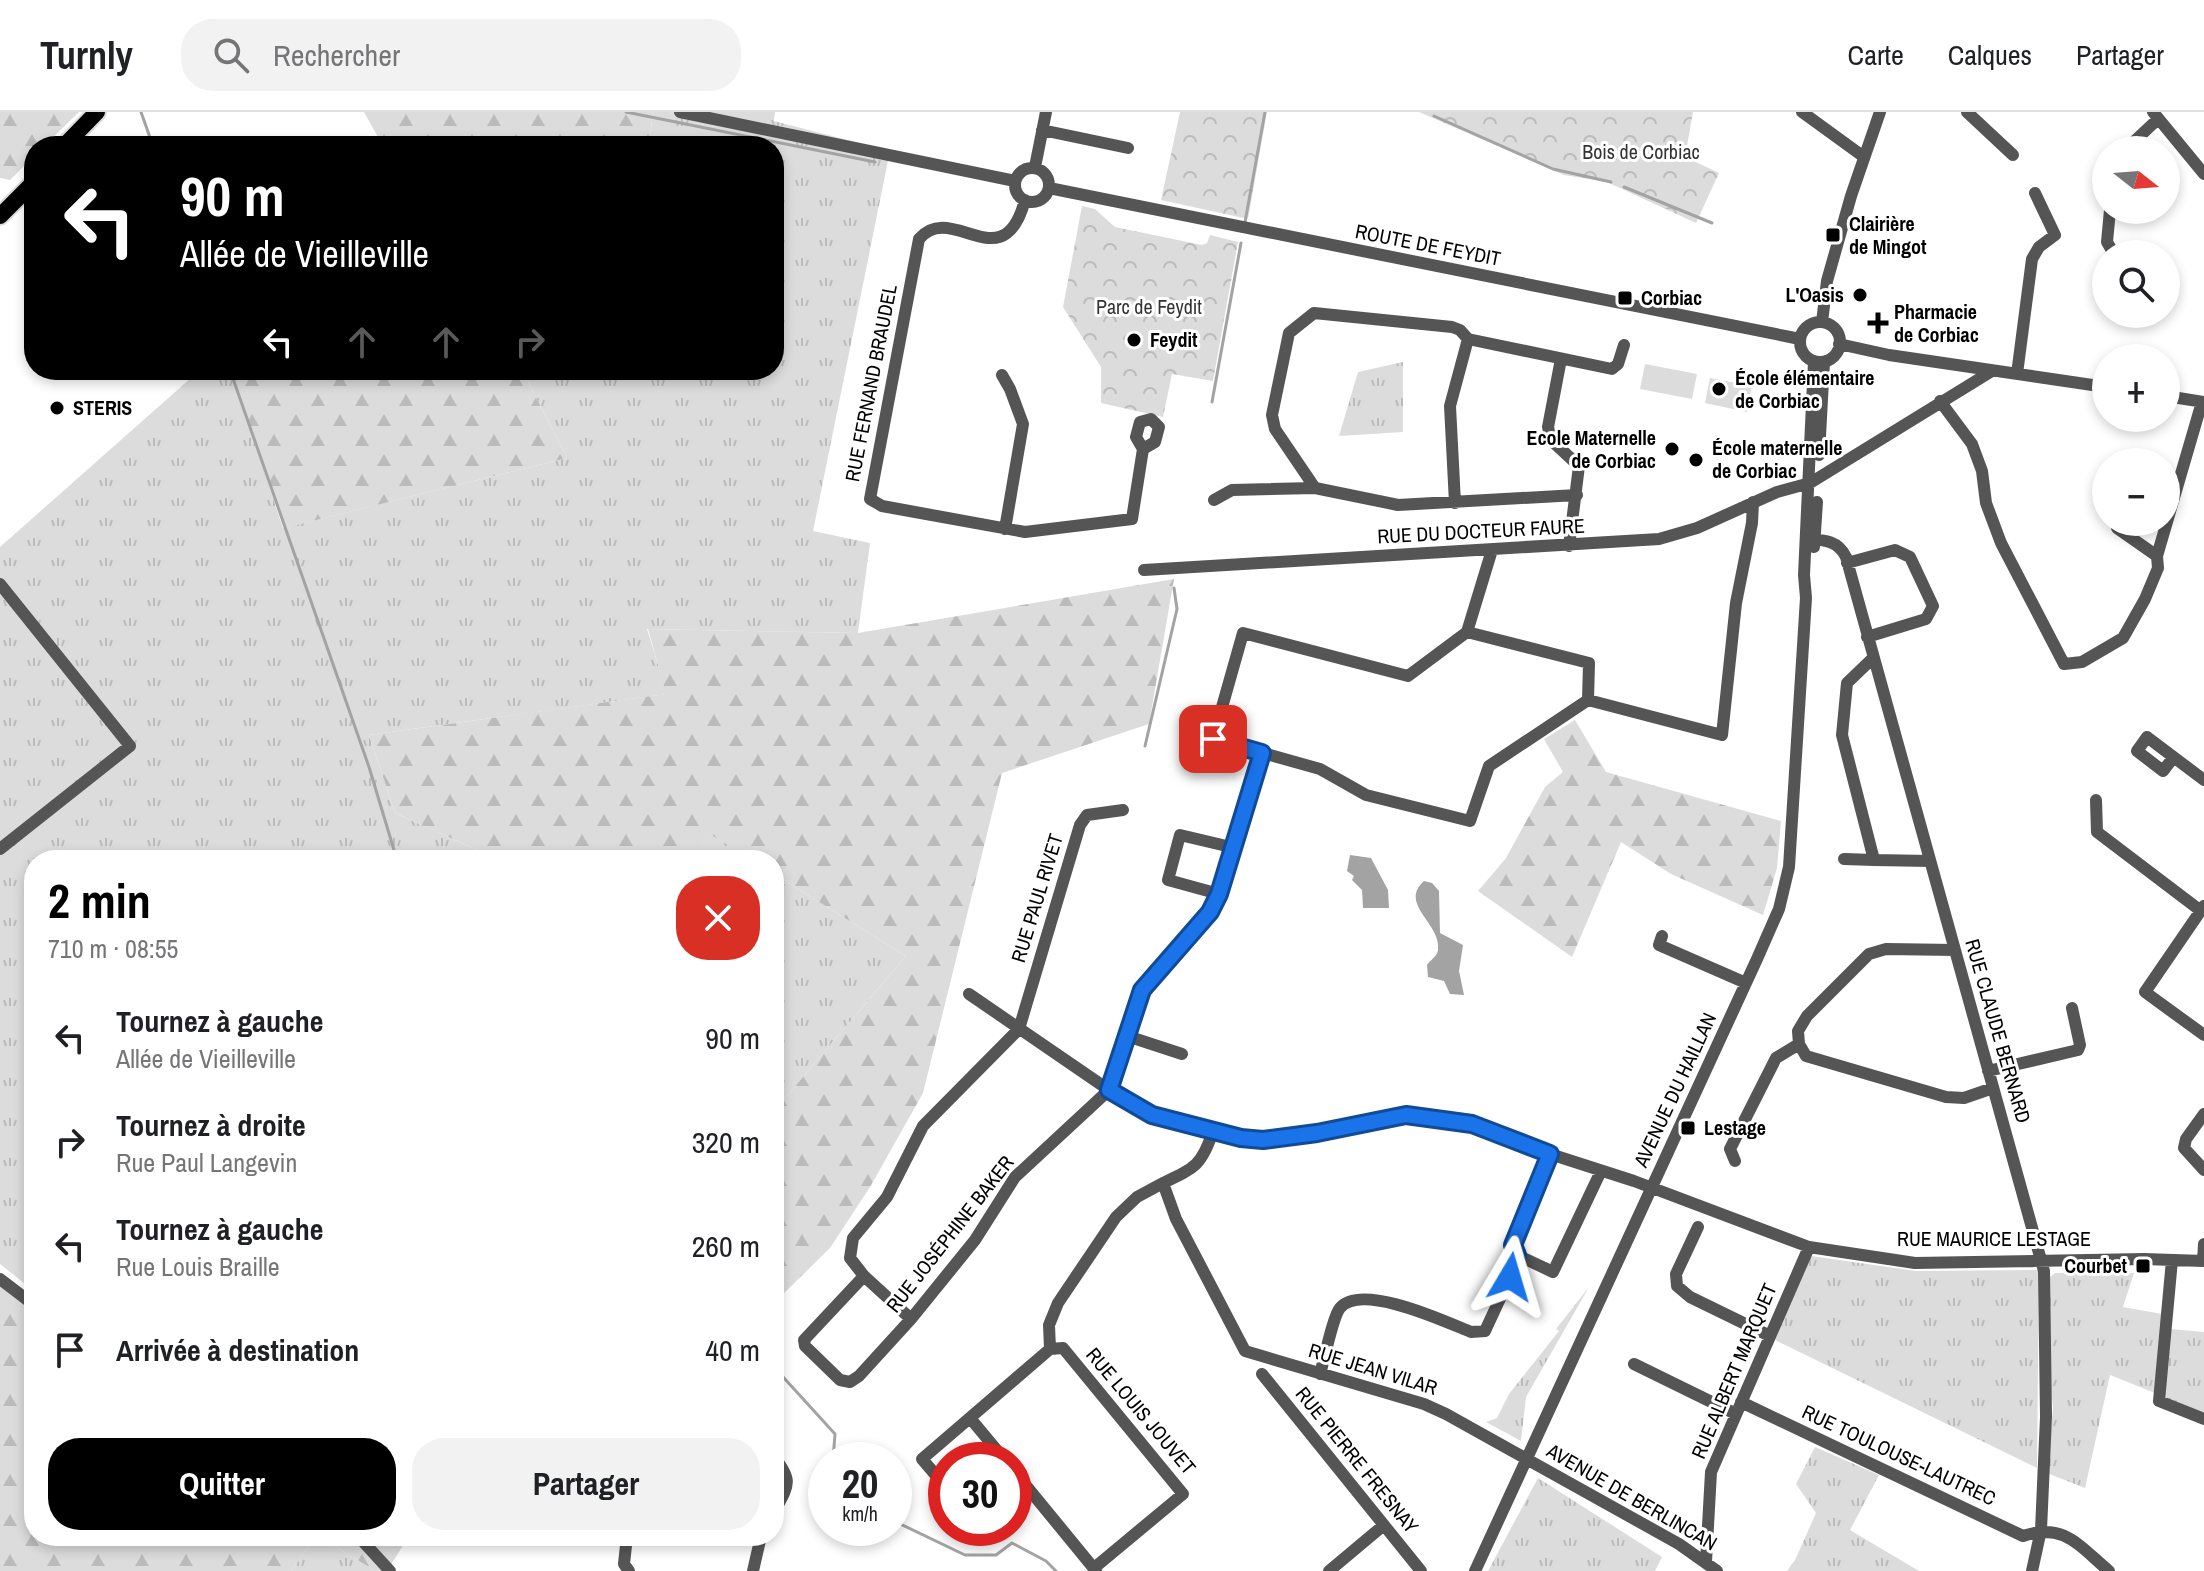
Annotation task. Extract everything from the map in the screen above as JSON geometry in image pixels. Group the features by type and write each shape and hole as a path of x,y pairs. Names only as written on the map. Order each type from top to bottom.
{"main road":[{"path":"74,136 97,112"},
{"path":"0,204 24,181"},
{"path":"0,216 24,192"}],"street":[{"path":"680,112 1015,181"},
{"path":"1035,167 1046,112"},
{"path":"1802,112 1864,157"},
{"path":"1822,322 1827,281 1880,112"},
{"path":"1967,112 2013,155"},
{"path":"2137,136 2156,115 2204,174"},
{"path":"1042,130 1128,148"},
{"path":"1035,167 1046,174 1049,188 1037,201 1025,200 1016,192 1015,181 1023,170 1035,167"},
{"name":"ROUTE DE FEYDIT","path":"1049,188 1800,339"},
{"path":"2035,193 2055,235"},
{"name":"RUE FERNAND BRAUDEL","path":"1025,200 1013,230 1002,236 990,238 940,227 927,230 919,239 870,499 882,506 1025,532 1132,519 1143,449"},
{"path":"2017,374 2032,259 2039,247 2067,230"},
{"path":"1315,488 1275,429 1272,415 1289,333 1314,313 1452,327 1468,339 1612,369 1618,364 1624,345"},
{"path":"1822,322 1835,330 1839,344 1831,358 1819,361 1803,353 1800,339 1808,326 1822,322"},
{"path":"1455,503 1450,406 1468,339"},
{"path":"1839,344 1889,355 2092,385"},
{"path":"1561,359 1548,427 1551,440 1579,466 1569,546"},
{"name":"AVENUE DU HAILLAN","path":"1475,1571 1746,983 1774,921 1786,883 1811,540 1819,361"},
{"name":"RUE DU DOCTEUR FAURE","path":"1144,570 1659,539 1697,528 1753,502 1814,480 1992,371"},
{"path":"1002,375 1023,424 1005,529"},
{"path":"1940,401 1972,444 1982,471 1986,503 2001,543 2064,664 2082,662 2123,638 2145,599 2158,568 2157,556 2203,402 2180,398"},
{"path":"1214,500 1232,490 1315,488 1398,505 1577,495"},
{"path":"1492,550 1467,632 1408,676 1243,633 1213,739 1320,769 1366,795 1470,821 1489,766 1588,700 1722,735 1736,603 1752,523 1753,502"},
{"path":"2128,536 2157,556"},
{"path":"1811,540 1837,544 1844,552 1847,563 1895,550 1910,557 1933,606 1926,619 1867,637"},
{"name":"RUE CLAUDE BERNARD","path":"1847,563 2044,1271 2046,1417 2041,1530 2032,1571"},
{"path":"0,584 130,746 0,849"},
{"path":"1467,632 1589,663 1588,700"},
{"path":"1873,658 1847,683 1842,735 1874,860"},
{"path":"1109,1090 1142,990 1210,912 1219,894 1262,753"},
{"path":"2173,758 2204,780"},
{"path":"2096,800 2097,832 2202,909 2145,992 2204,1035"},
{"name":"RUE PAUL RIVET","path":"1019,1029 1080,825 1087,815 1123,810"},
{"path":"1219,894 1168,880 1180,835 1235,848"},
{"path":"1844,859 1930,861"},
{"path":"1662,936 1659,945 1746,983"},
{"path":"1955,950 1886,949 1869,954 1807,1016 1798,1031 1799,1044 1806,1056 1946,1097 1964,1098 1993,1088"},
{"name":"RUE MAURICE LESTAGE","path":"969,994 1109,1090 1152,1115 1213,1131 1263,1140 1317,1133 1406,1115 1472,1124 1550,1154 1652,1187 1809,1247 1915,1263 2203,1261"},
{"path":"1988,1071 2078,1050 2080,1045 2072,1008"},
{"name":"RUE JOSÉPHINE BAKER","path":"1019,1029 923,1126 887,1197 853,1238 850,1258 864,1276 804,1340 805,1346 840,1380 850,1382 859,1376 911,1319 975,1240 1015,1177 1109,1090"},
{"path":"1127,1036 1182,1054"},
{"path":"1735,1161 1730,1149 1776,1058 1799,1044"},
{"path":"2204,1114 2186,1139 2184,1148 2204,1170"},
{"path":"942,1442 1050,1349 1049,1325 1058,1303 1116,1217 1137,1197 1193,1167 1205,1157 1213,1131"},
{"path":"1550,1154 1513,1245 1517,1255 1553,1272 1601,1171"},
{"name":"RUE JEAN VILAR","path":"1163,1183 1176,1219 1245,1351 1424,1404 1527,1459"},
{"path":"1698,1227 1676,1274 1677,1286 1690,1297 1770,1336"},
{"path":"2203,1261 2204,1244"},
{"name":"RUE ALBERT MARQUET","path":"1706,1562 1711,1472 1809,1247"},
{"path":"1320,1374 1340,1308 1351,1301 1389,1301 1471,1332 1485,1331 1517,1255"},
{"path":"2172,1260 2159,1401 2204,1419"},
{"path":"864,1276 911,1319"},
{"path":"0,1279 24,1297"},
{"name":"RUE LOUIS JOUVET","path":"1050,1349 1063,1348 1183,1494 1095,1570"},
{"name":"RUE TOULOUSE-LAUTREC","path":"1634,1364 2023,1536 2041,1530 2063,1534 2109,1571"},
{"name":"RUE PIERRE FRESNAY","path":"1262,1374 1421,1571"},
{"path":"970,1418 990,1442"},
{"name":"AVENUE DE BERLINCAN","path":"1527,1459 1717,1571"},
{"path":"784,1469 787,1472 787,1488 784,1494"},
{"path":"1032,1493 1095,1570"},
{"path":"1329,1571 1384,1525"},
{"path":"357,1546 374,1556"},
{"path":"366,1546 390,1571"},
{"path":"626,1546 624,1564 629,1571"},
{"path":"753,1571 759,1546"}],"green space":[{"path":"0,112 79,112 54,136 24,136 24,166 10,180 0,178"},
{"path":"364,112 653,112 650,136 377,136"},
{"path":"653,112 775,112 774,121 890,151 813,531 870,543 858,633 647,629 667,694 369,735 395,813 478,850 24,850 24,1283 0,1264 0,547 189,380 233,380 283,528 567,458 527,380 784,380 784,136 650,136"},
{"path":"1180,112 1267,112 1248,219 1161,200"},
{"name":"Bois de Corbiac","path":"1419,112 1693,112 1685,157 1719,173 1696,223 1607,182 1564,175"},
{"name":"Parc de Feydit","path":"1082,206 1095,209 1115,227 1202,245 1207,243 1210,235 1238,242 1213,381 1172,374 1163,417 1101,403 1101,367 1063,307"},
{"path":"1403,362 1403,432 1339,436 1358,372"},
{"path":"1645,364 1697,374 1692,399 1640,389"},
{"path":"1710,378 1752,386 1747,412 1705,403"},
{"path":"233,380 527,380 567,458 284,528"},
{"path":"1174,579 1149,724 1002,773 923,1093 870,1187 830,1248 784,1293 784,1099 906,956 784,880 784,850 736,850 708,833 700,850 478,850 395,813 369,735 666,694 648,629 858,633"},
{"path":"1575,720 1606,772 1781,821 1777,868 1763,915 1671,874 1621,842 1572,957 1478,891 1506,858 1545,787 1563,772 1544,739"},
{"path":"708,832 736,850 700,850"},
{"path":"784,880 906,956 784,1099"},
{"path":"1811,1256 1916,1271 2039,1270 2037,1468 1775,1340"},
{"path":"2055,1273 2134,1273 2123,1307 2162,1314 2155,1393 2110,1375 2085,1488 2047,1473 2053,1408 2048,1355 2050,1277"},
{"path":"0,1285 24,1304 24,1546 309,1546 291,1571 0,1571"},
{"path":"1589,1287 1526,1397 1521,1441 1486,1422 1497,1418 1509,1394"},
{"path":"2170,1329 2204,1332 2204,1414 2164,1397"},
{"path":"1815,1447 1879,1475 1850,1530 1919,1571 1787,1571 1816,1513 1796,1484"},
{"path":"1538,1478 1662,1557 1655,1571 1488,1571"},
{"path":"309,1546 335,1546 375,1571 291,1571"},
{"path":"335,1546 403,1546 387,1571 375,1571"}],"shaded area":[{"path":"1350,855 1371,858 1388,890 1389,908 1363,908 1362,890 1347,871"},
{"path":"1424,881 1432,883 1439,891 1440,933 1463,945 1459,971 1464,995 1450,994 1444,981 1428,977 1427,965 1438,950 1434,931 1416,898 1417,890"}],"waterway":[{"path":"141,112 149,136"},
{"path":"626,112 746,136"},
{"path":"1245,222 1265,112"},
{"path":"1434,116 1553,169 1611,182"},
{"path":"784,144 875,162"},
{"path":"1624,187 1712,223"},
{"path":"1212,402 1241,243"},
{"path":"234,380 369,767 394,850"},
{"path":"1145,746 1177,609 1174,588"},
{"path":"784,1378 835,1434 834,1442"},
{"path":"912,1530 965,1555 996,1555 1012,1543 1046,1561 1056,1571"}],"place":[{"name":"Clairière de Mingot","path":"1833,235"},
{"name":"L'Oasis","path":"1860,295"},
{"name":"Corbiac","path":"1625,298"},
{"name":"Pharmacie de Corbiac","path":"1878,323"},
{"name":"Feydit","path":"1134,340"},
{"name":"École élémentaire de Corbiac","path":"1719,389"},
{"name":"STERIS","path":"57,408"},
{"name":"Ecole Maternelle de Corbiac","path":"1672,449"},
{"name":"École maternelle de Corbiac","path":"1696,460"},
{"name":"Lestage","path":"1688,1128"},
{"name":"Courbet","path":"2143,1266"}],"route":[{"path":"1213,739 1262,753 1235,848 1210,912 1142,990 1109,1090 1152,1115 1241,1138 1263,1140 1317,1133 1406,1115 1472,1124 1550,1154 1513,1245 1517,1255 1510,1277"}]}
